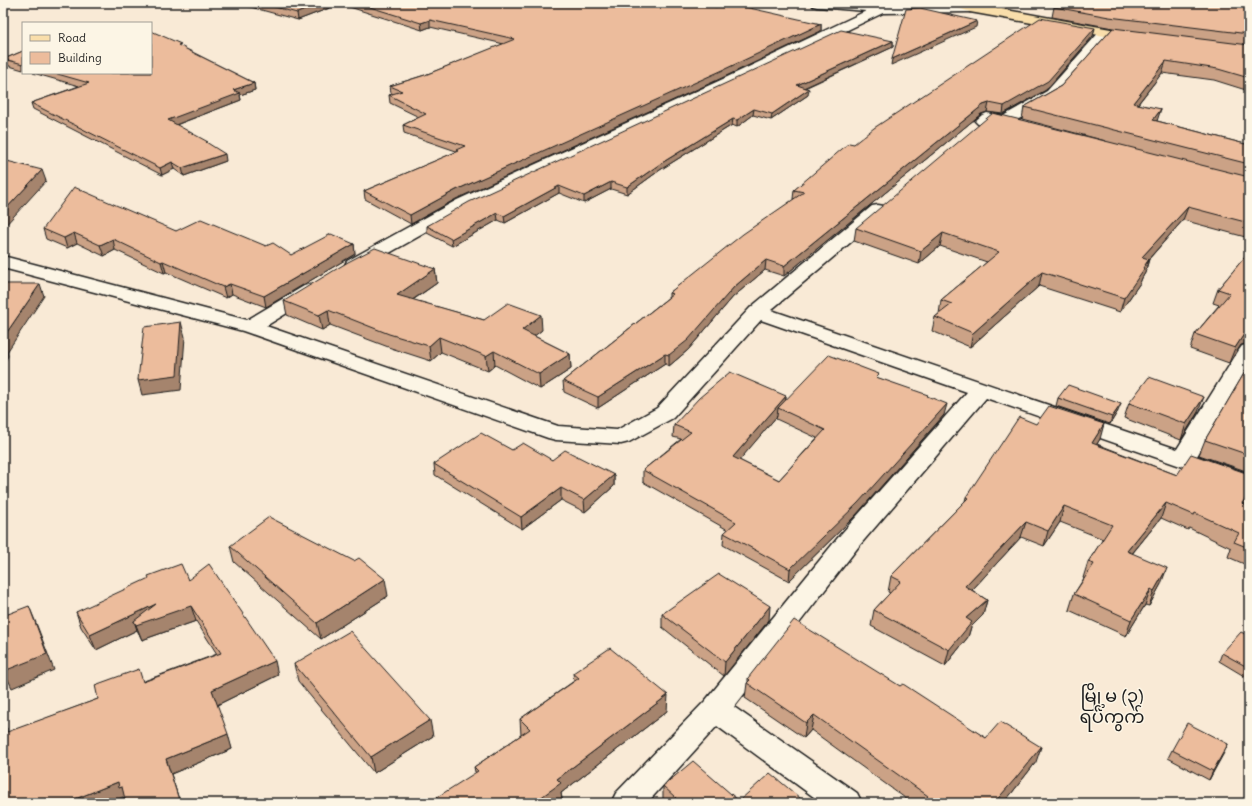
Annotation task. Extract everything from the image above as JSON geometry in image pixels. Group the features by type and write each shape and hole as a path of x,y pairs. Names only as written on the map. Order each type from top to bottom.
{"main road":[{"path":"957,3 970,8 1106,33 1151,39"}],"street":[{"path":"817,3 881,9 970,8"},
{"path":"342,271 463,204 728,82 881,9"},
{"path":"1005,121 1052,94 1106,33"},
{"path":"969,133 987,118 1028,127"},
{"path":"3,262 250,327 556,433 621,437 665,413 757,312 890,200"},
{"path":"250,327 323,283"},
{"path":"757,312 1249,482"},
{"path":"1183,459 1249,350"},
{"path":"628,803 715,708 850,540 982,389"},
{"path":"715,708 846,803"}],"building":[{"path":"260,3 323,3 297,13"},
{"path":"357,3 700,3 716,7 723,3 727,3 821,24 723,70 456,190 410,215 364,191 458,151 456,150 465,146 403,125 426,114 389,95 402,91 390,86 425,75 515,39 430,20 421,23"},
{"path":"1059,3 1249,3 1249,34 1109,17 1054,7"},
{"path":"920,8 977,21 892,59 906,9"},
{"path":"1040,18 1095,28 1048,81 1004,106 989,103 983,105 784,266 766,260 734,287 688,340 669,355 665,354 598,397 563,381 673,294 669,293 743,234 804,192 794,190 849,143 854,144 874,128"},
{"path":"1113,28 1249,45 1249,78 1218,69 1166,61 1133,103 1161,109 1153,120 1249,145 1249,164 1024,107 1061,86"},
{"path":"841,30 893,41 797,85 809,89 772,114 754,109 737,120 733,119 660,164 627,187 611,182 584,196 559,186 504,216 497,213 451,239 427,226 469,202"},
{"path":"152,31 181,44 178,45 254,83 233,90 240,93 168,120 208,142 206,142 225,154 182,168 172,162 160,168 31,103 89,83 58,74 152,74"},
{"path":"22,51 22,64 4,59"},
{"path":"993,113 1249,177 1249,223 1188,207 1142,257 1149,259 1124,298 1042,272 973,333 935,317 952,304 941,300 999,252 943,233 921,251 856,228"},
{"path":"3,160 42,170 3,212"},
{"path":"74,187 176,231 201,219 266,246 273,243 291,255 331,234 354,244 264,296 230,284 223,287 163,261 161,262 113,239 100,245 74,233 64,238 43,229"},
{"path":"375,248 435,269 397,295 484,320 508,303 541,315 522,330 570,354 539,374 494,351 486,356 439,337 429,346 389,334 328,310 319,315 284,301 348,262"},
{"path":"1249,252 1249,330 1246,331 1235,348 1195,334 1230,293 1218,289"},
{"path":"3,284 40,284 3,338"},
{"path":"181,322 177,375 138,380 144,327"},
{"path":"829,355 879,374 876,377 928,395 927,396 947,404 858,503 790,569 724,533 736,522 643,470 691,432 674,425 699,398 730,372 786,396 733,457 779,480 825,430 778,408"},
{"path":"1249,365 1249,455 1205,440"},
{"path":"1149,377 1204,397 1186,424 1129,403"},
{"path":"1068,385 1121,404 1112,417 1058,398"},
{"path":"1049,406 1104,424 1092,443 1177,475 1191,454 1249,474 1249,494 1242,503 1249,506 1249,548 1234,542 1239,533 1195,513 1194,515 1166,503 1127,551 1167,568 1154,591 1151,589 1131,620 1074,594 1094,564 1088,562 1112,525 1064,506 1048,531 1026,522 965,586 987,600 966,618 972,622 949,650 874,610 901,581 891,576 968,498 966,497 1019,417 1036,424"},
{"path":"481,433 512,450 523,443 552,460 565,450 614,475 584,500 561,488 521,517 434,464"},
{"path":"269,517 354,561 359,558 385,579 317,623 230,546"},
{"path":"181,564 188,580 209,564 275,661 212,690 228,734 166,759 180,803 126,803 122,787 119,788 118,782 65,803 44,803 43,800 36,803 3,803 3,729 7,728 7,732 98,699 95,685 139,669 143,682 221,653 191,606 136,625 134,621 156,604 90,635 76,612 149,578 148,576"},
{"path":"719,574 770,606 725,662 662,614"},
{"path":"29,606 47,654 4,671 3,616"},
{"path":"794,620 900,686 903,684 986,738 1000,722 1041,747 994,803 921,803 928,796 814,715 806,723 747,683 750,680 748,678"},
{"path":"350,631 430,720 371,757 294,664"},
{"path":"1241,632 1249,636 1249,668 1222,653"},
{"path":"610,648 668,695 557,779 561,783 533,803 428,803 478,771 474,767 530,729 520,719 579,678 573,673"},
{"path":"1187,723 1228,744 1213,771 1172,750"},
{"path":"693,761 739,801 770,773 806,803 671,803 676,798 663,786"}],"district":[{"name":"မြို့မ (၃) ရပ်ကွက်","path":"1112,706"}]}
